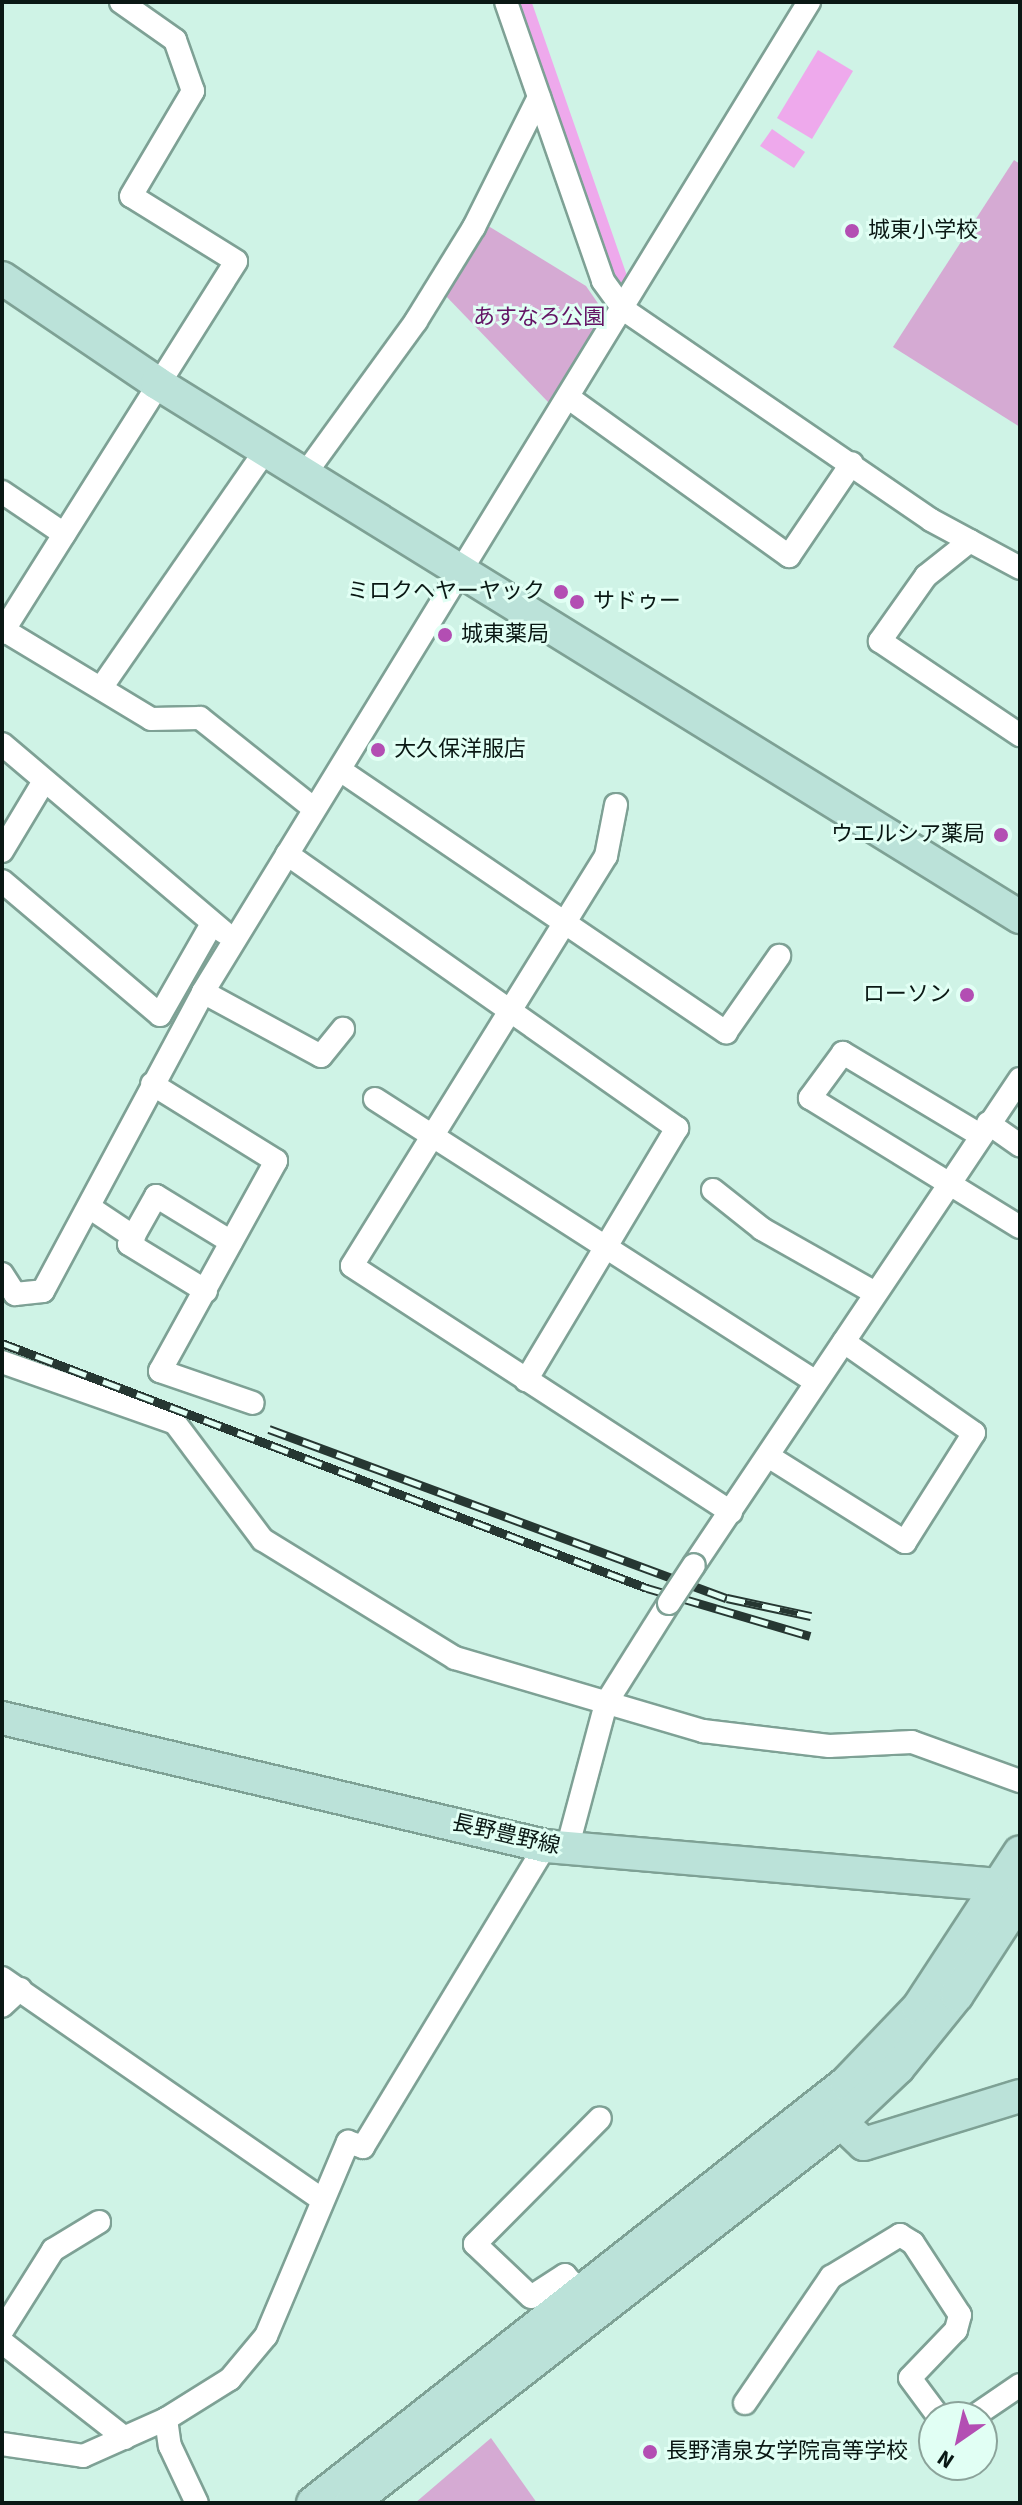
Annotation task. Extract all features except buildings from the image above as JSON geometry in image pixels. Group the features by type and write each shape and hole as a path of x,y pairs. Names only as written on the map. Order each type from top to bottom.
{"street":[{"path":"121,2 175,40 193,91 131,196 236,261 3,631 151,719 200,718 313,808"},
{"path":"2,1274 15,1294 43,1291 203,992 809,2"},
{"path":"512,9 603,281 623,309 970,541 1019,565"},
{"path":"305,474 449,268 539,97"},
{"path":"2,278 157,383 1020,917"},
{"path":"569,398 789,556 852,463"},
{"path":"101,688 266,450"},
{"path":"2,492 64,534"},
{"path":"970,541 926,576 880,641 1020,735"},
{"path":"2,744 234,941"},
{"path":"340,770 565,927 726,1032 779,956"},
{"path":"2,851 44,781"},
{"path":"616,805 606,856 435,1138 352,1266 731,1512"},
{"path":"287,854 514,1010 677,1128 526,1380"},
{"path":"2,881 160,1015 212,924"},
{"path":"203,992 321,1056 343,1029"},
{"path":"1020,1145 984,1129 843,1053 810,1098 951,1178 1020,1227"},
{"path":"2,2444 83,2456 166,2419 230,2379 266,2336 321,2199 348,2142 363,2147 556,1848 606,1703 694,1565 1020,1079"},
{"path":"152,1084 276,1161 160,1371 253,1403"},
{"path":"375,1099 816,1382"},
{"path":"713,1190 762,1229 875,1293"},
{"path":"206,1291 129,1244 156,1196 231,1242"},
{"path":"89,1207 134,1237"},
{"path":"768,1456 905,1542 974,1433 844,1342"},
{"path":"2,1362 175,1423 263,1540 455,1658 703,1731 787,1744 912,1742 1020,1781"},
{"name":"長野豊野線","path":"2,1718 556,1848 1013,1890"},
{"path":"351,2503 830,2114 1013,1890 1020,1852"},
{"path":"2,2006 11,1983 321,2199"},
{"path":"830,2114 871,2144 1020,2096"},
{"path":"313,2503 581,2293 830,2114"},
{"path":"581,2293 565,2275 531,2297 475,2244 600,2118"},
{"path":"2,2331 53,2250 99,2222"},
{"path":"745,2403 831,2277 900,2235 913,2243 960,2315 956,2330 910,2378 927,2401"},
{"path":"2,2342 125,2438"},
{"path":"996,2401 1020,2385"},
{"path":"166,2419 170,2446 197,2503"}],"green space":[{"path":"1014,160 1020,164 1020,427 893,347"},
{"name":"あすなろ公園","path":"485,224 586,286 604,312 549,403 443,293"},
{"path":"491,2438 537,2503 415,2503"}],"shaded area":[{"path":"818,50 853,71 812,139 777,118"},
{"path":"772,129 805,152 794,168 760,146"}],"waterway":[{"path":"520,2 619,287"}],"railway":[{"path":"2,1343 647,1588 810,1636"},
{"path":"269,1429 727,1598 811,1616"}],"place":[{"name":"城東小学校","path":"852,231"},
{"name":"ミロクヘヤーヤック","path":"561,592"},
{"name":"サドゥー","path":"577,602"},
{"name":"城東薬局","path":"445,635"},
{"name":"大久保洋服店","path":"378,750"},
{"name":"ウエルシア薬局","path":"1001,835"},
{"name":"ローソン","path":"967,995"},
{"name":"長野清泉女学院高等学校","path":"650,2452"}]}
